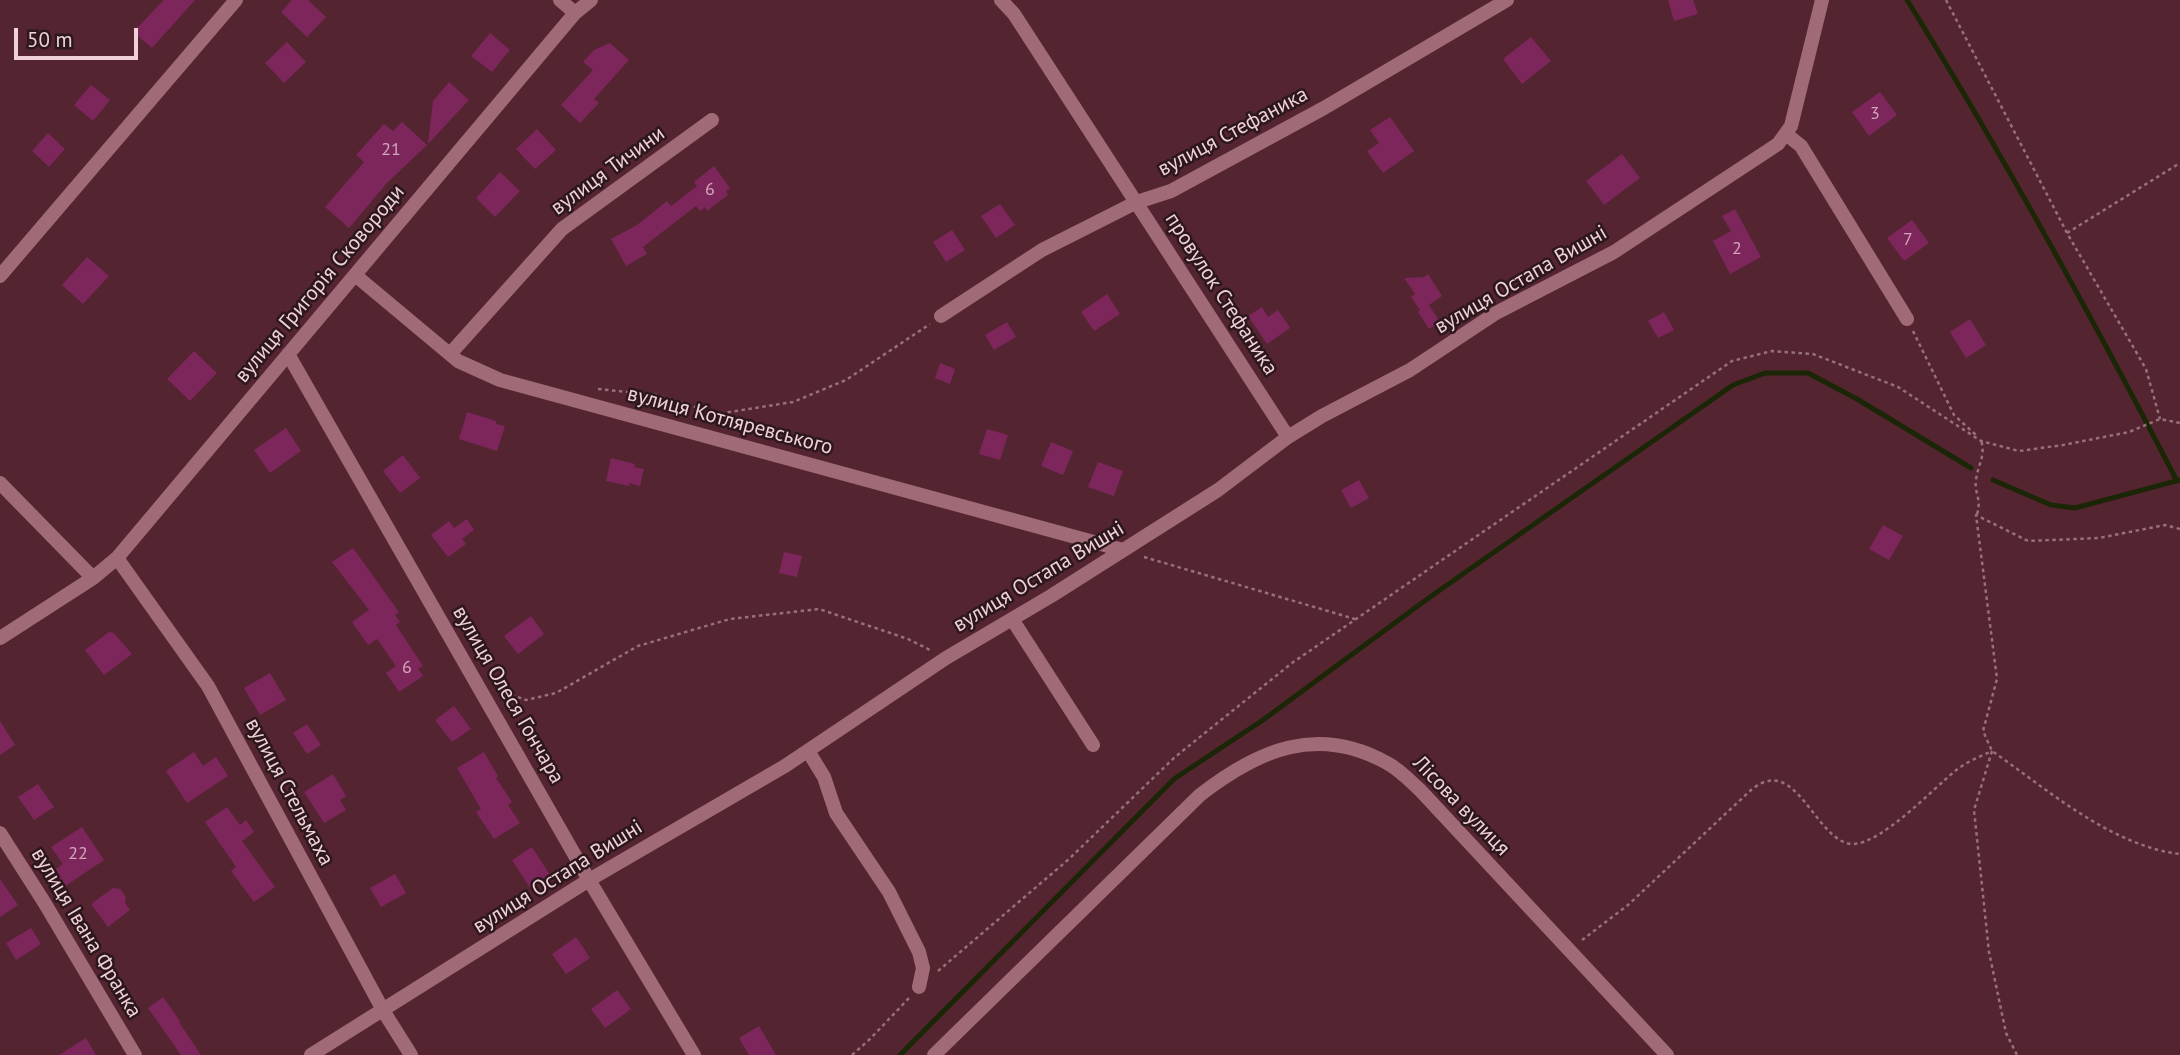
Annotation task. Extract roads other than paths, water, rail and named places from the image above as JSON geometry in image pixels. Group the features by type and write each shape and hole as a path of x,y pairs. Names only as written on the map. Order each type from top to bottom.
{"street":[{"path":"0,276 236,0"},
{"path":"560,0 575,13 591,0"},
{"name":"провулок Стефаника","path":"1002,0 1014,14 1288,437"},
{"name":"вулиця Стефаника","path":"941,316 1042,250 1137,202 1171,191 1313,115 1507,0"},
{"path":"1822,0 1791,127 1786,134 1801,146 1907,319"},
{"name":"вулиця Григорія Сковороди","path":"0,638 93,578 117,558 575,13"},
{"name":"вулиця Тичини","path":"450,355 562,229 712,120"},
{"name":"вулиця Остапа Вишні","path":"311,1055 384,1012 589,880 808,751 946,658 1218,490 1288,437 1322,416 1410,370 1496,313 1614,252 1778,144 1786,134"},
{"name":"вулиця Котляревського","path":"355,275 458,361 500,380 1123,551"},
{"name":"вулиця Олеся Гончара","path":"288,354 589,880 694,1055"},
{"path":"0,483 93,578"},
{"name":"вулиця Стельмаха","path":"117,558 208,686 384,1012 411,1055"},
{"path":"1012,619 1093,745"},
{"name":"Лісова вулиця","path":"934,1055 1200,795 1227,774 1261,756 1299,745 1330,743 1360,750 1390,764 1420,790 1667,1055"},
{"path":"808,751 824,777 836,813 889,892 919,952 923,968 919,987"},
{"name":"вулиця Івана Франка","path":"0,833 135,1055"}],"waterway":[{"path":"1907,0 2046,238 2177,481"},
{"path":"900,1055 1174,779 1263,720 1430,597 1733,385 1765,373 1808,373 1857,399 1971,468"},
{"path":"1993,480 2051,505 2075,508 2180,480"}]}
